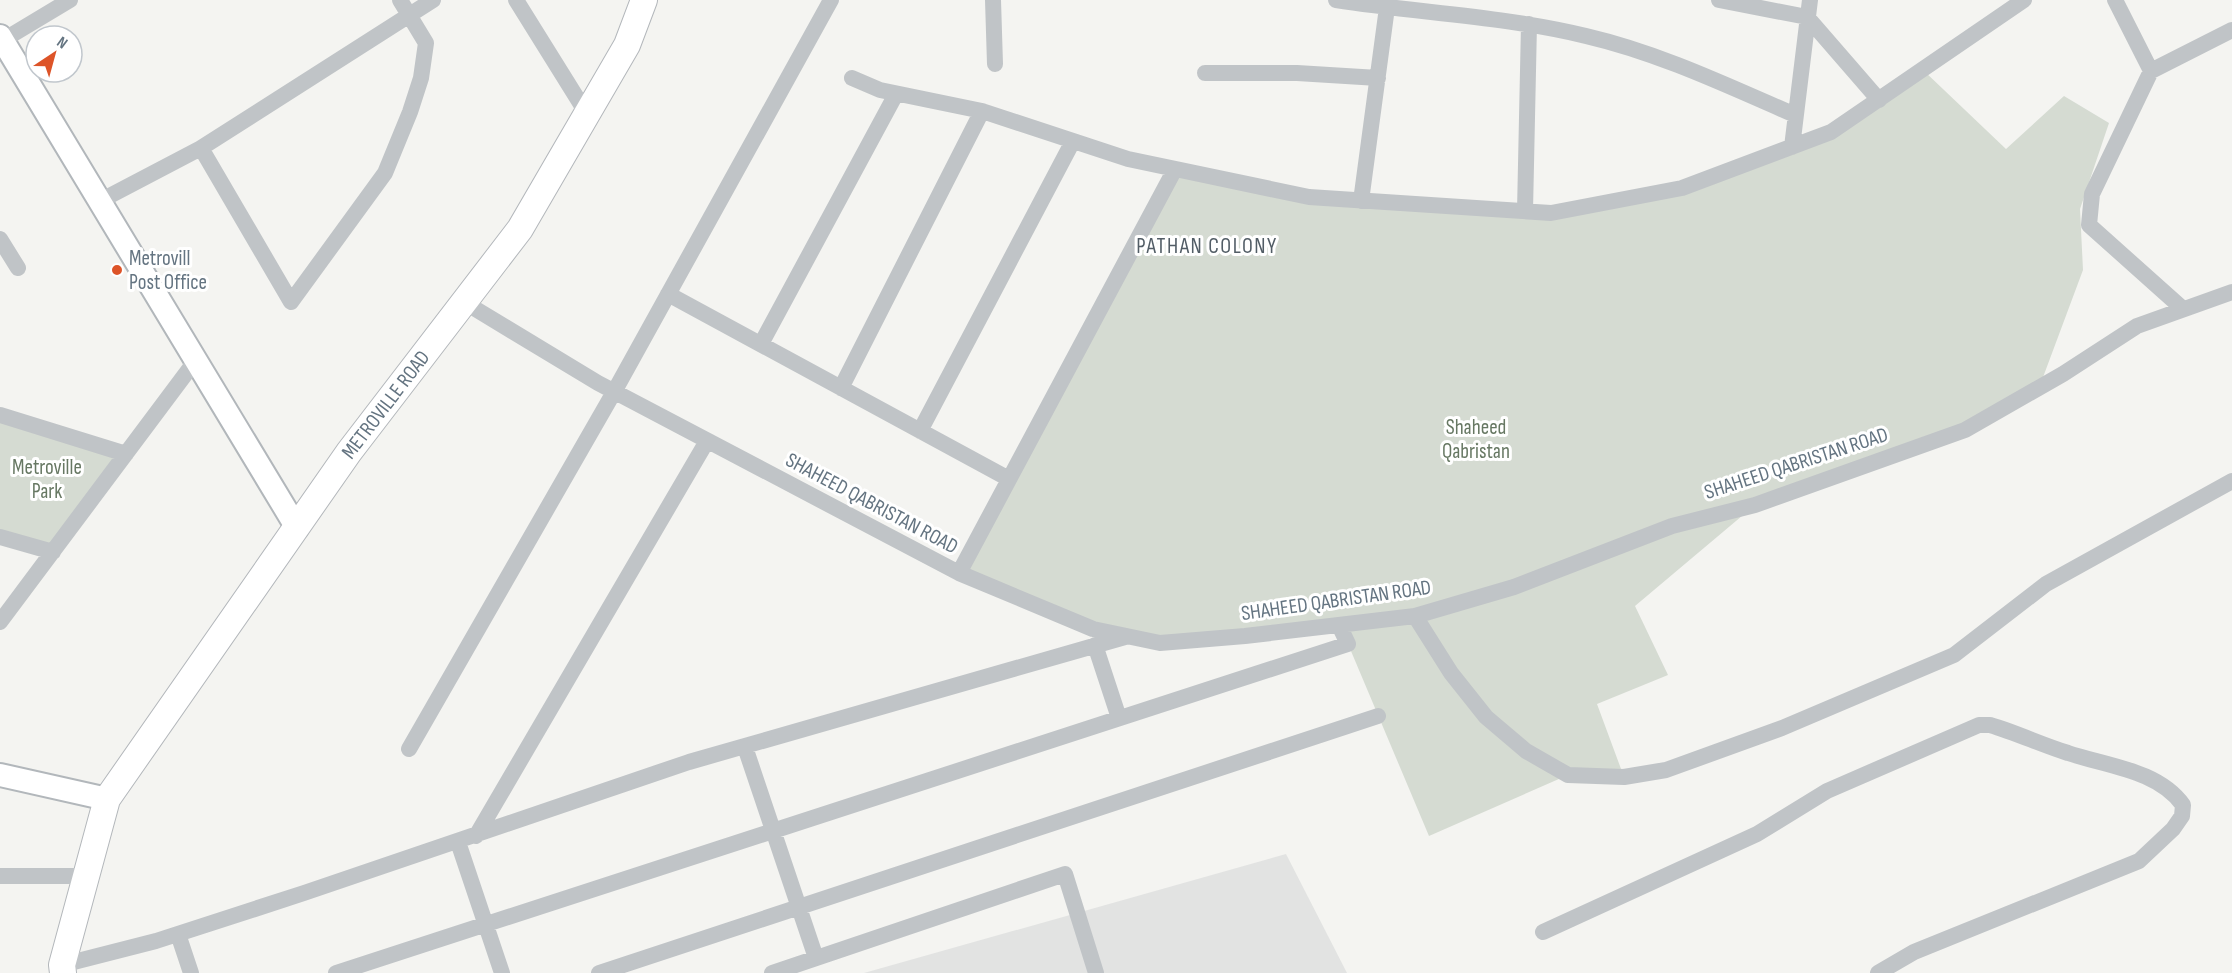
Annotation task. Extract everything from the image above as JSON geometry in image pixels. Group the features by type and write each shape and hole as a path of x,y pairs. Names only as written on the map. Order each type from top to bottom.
{"main road":[{"name":"METROVILLE ROAD","path":"107,799 349,453 520,229 627,45 639,3"},
{"path":"63,969 107,799"}],"street":[{"path":"70,0 1,39 297,528"},
{"path":"201,148 291,302 385,173 421,78 426,43 400,0"},
{"path":"98,201 201,148 433,0"},
{"path":"516,0 587,114"},
{"path":"409,749 614,392 831,0"},
{"path":"993,0 995,64"},
{"path":"1336,0 1388,4 1529,24 1586,36 1666,59 1795,115"},
{"path":"1719,0 1809,8 1879,99"},
{"path":"852,78 880,90 982,111 1128,159 1309,197 1551,213 1682,188 1831,132 2024,0"},
{"path":"2115,0 2151,71"},
{"path":"1361,201 1388,4"},
{"path":"1792,147 1809,8"},
{"path":"1525,211 1529,24"},
{"path":"2183,309 2089,225 2092,194 2151,71 2232,30"},
{"path":"1205,73 1297,73 1378,78"},
{"path":"760,344 896,94"},
{"path":"841,388 982,111"},
{"path":"920,430 1073,141"},
{"path":"959,573 1175,169"},
{"path":"0,239 18,268"},
{"name":"SHAHEED QABRISTAN ROAD","path":"464,302 614,392 959,573 1093,629 1160,643 1415,616 1515,587 1672,525 1755,505 1965,430 2063,374 2137,326 2232,292"},
{"path":"668,294 1009,479"},
{"path":"0,622 196,360"},
{"path":"0,415 126,454"},
{"path":"476,836 707,441"},
{"path":"1415,616 1451,673 1486,717 1526,751 1568,775 1624,777 1666,770 1782,728 1954,655 2046,584 2232,481"},
{"path":"0,537 53,552"},
{"path":"336,973 1348,644 1339,625"},
{"path":"63,969 178,934 458,842 689,762 1127,636"},
{"path":"1095,645 1119,718"},
{"path":"599,973 1378,716"},
{"path":"1543,932 1756,834 1827,791 1979,725 1990,725 2068,753 2150,777 2176,795 2183,805 2182,816 2173,829 2139,861 1914,952 1878,973"},
{"path":"745,747 816,958"},
{"path":"0,775 107,799"},
{"path":"458,842 502,973"},
{"path":"772,973 1065,874 1096,973"},
{"path":"0,876 87,876"},
{"path":"178,934 191,973"}],"shaded area":[{"path":"1286,854 1347,973 864,973"}],"green space":[{"name":"Shaheed Qabristan","path":"1923,70 2006,149 2064,96 2109,123 2080,209 2083,270 2039,388 1965,430 1755,505 1635,606 1668,675 1597,704 1624,777 1568,775 1429,836 1340,625 1160,643 1093,629 964,575 1175,169 1309,197 1551,213 1682,188 1831,132"},
{"name":"Metroville Park","path":"0,415 126,454 53,552 0,537"}],"place":[{"name":"Metrovill Post Office","path":"117,270"}],"district":[{"name":"PATHAN COLONY","path":"1207,245"}]}
